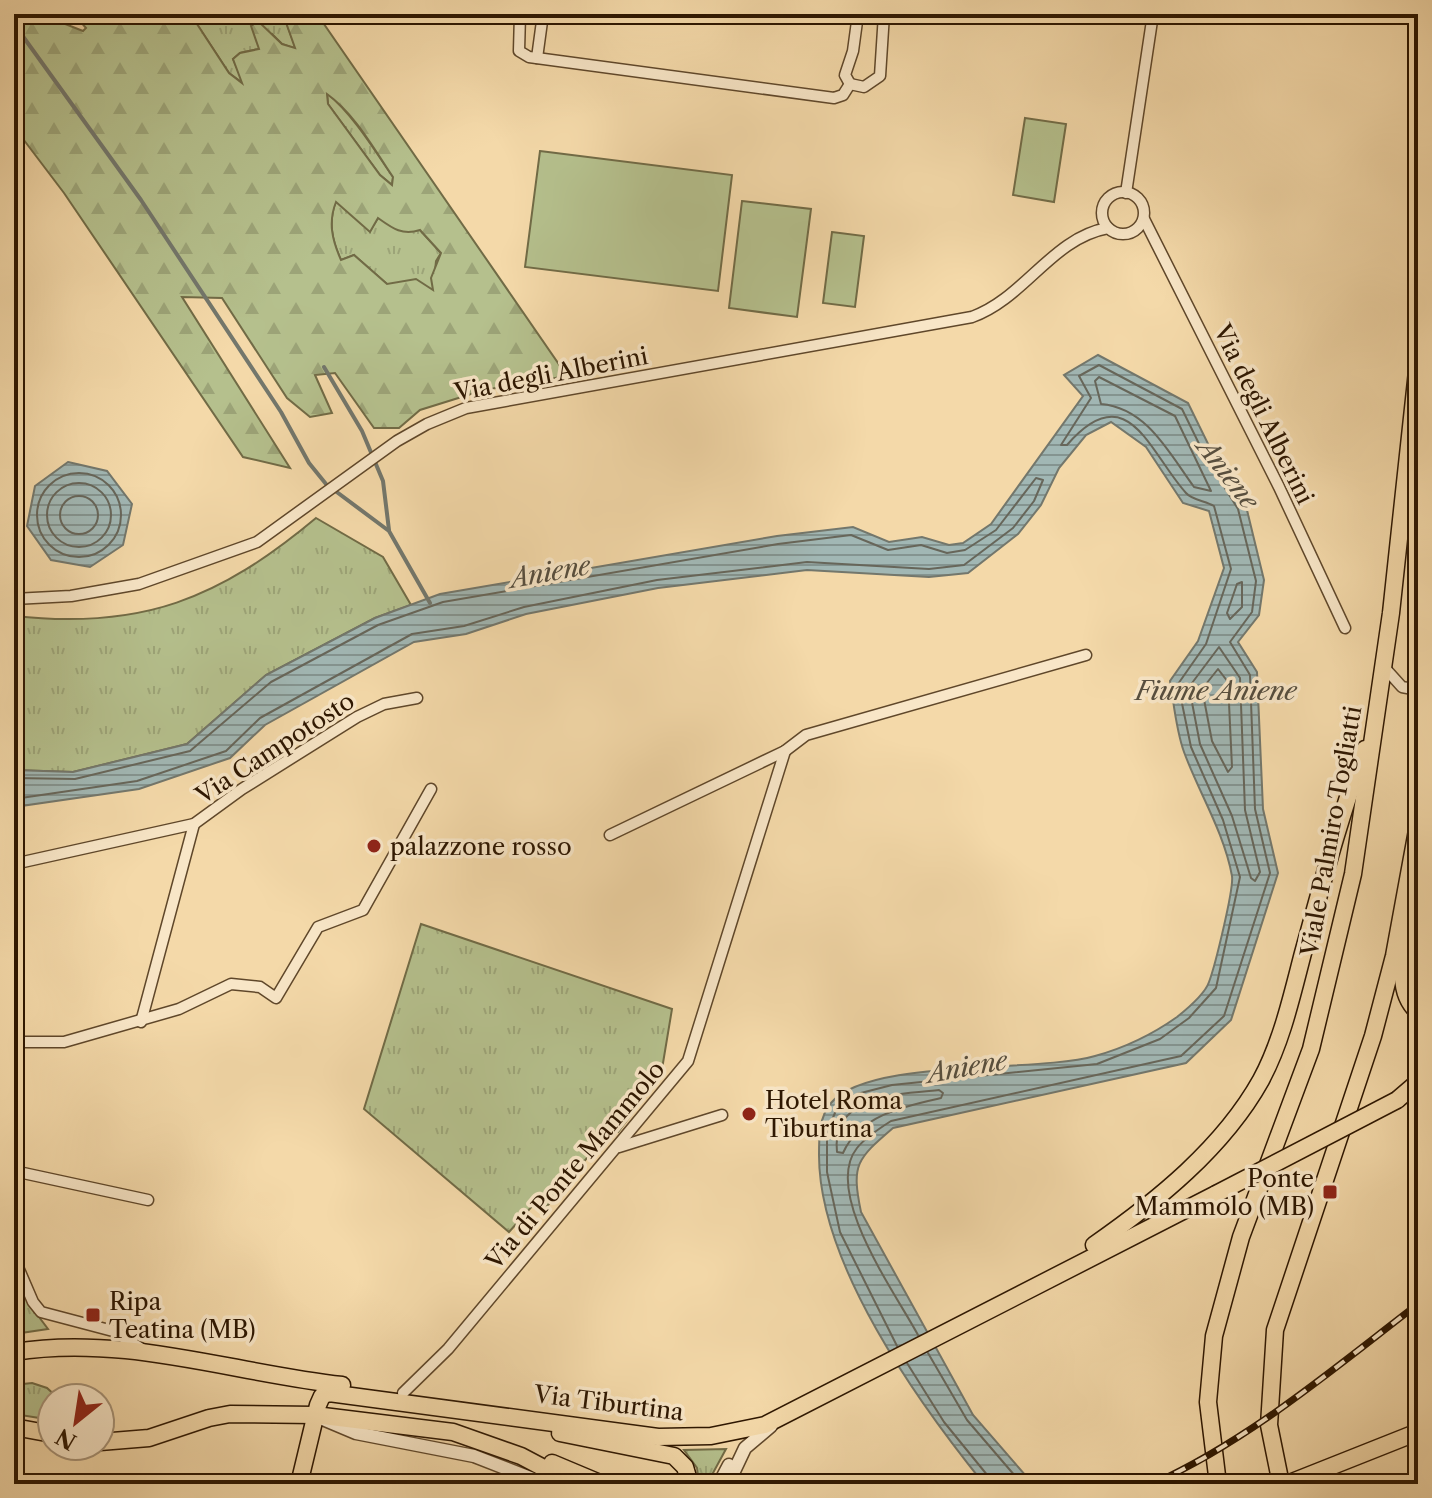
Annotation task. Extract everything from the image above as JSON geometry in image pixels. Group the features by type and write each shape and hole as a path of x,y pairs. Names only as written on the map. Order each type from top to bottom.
{"main road":[{"name":"Viale Palmiro Togliatti","path":"1218,1484 1208,1402 1214,1336 1241,1237 1311,1049 1353,874 1384,667 1418,362"},
{"path":"1040,1283 1120,1227 1192,1166 1231,1126 1255,1091 1281,1031 1337,832 1375,721"},
{"path":"1281,1484 1269,1425 1275,1330 1373,1036 1394,956 1418,825"},
{"path":"1411,866 1414,906 1403,984 1408,1002 1418,1012"},
{"path":"1397,1100 1418,1082"},
{"path":"1040,1283 1418,1089"},
{"name":"Via Tiburtina","path":"315,1415 322,1396 333,1393 672,1438 735,1433 780,1419 855,1377 1040,1283"},
{"name":"Via Tiburtina","path":"14,1352 93,1347 143,1351 242,1371 403,1393 440,1407"},
{"path":"116,1441 149,1438 209,1418 243,1414 315,1415 448,1431 534,1462 574,1484"},
{"path":"498,1414 547,1431 674,1456 685,1467 690,1484"},
{"path":"299,1484 315,1415"},
{"path":"14,1427 36,1431"},
{"path":"1287,1484 1418,1432"},
{"path":"534,1462 562,1466 602,1484"}],"street":[{"path":"520,14 518,48 526,56 834,98 843,95 850,84"},
{"path":"537,58 543,14"},
{"path":"858,14 853,51 845,75 850,84 864,87 880,76 884,14"},
{"path":"1126,193 1153,14"},
{"path":"1117,193 1126,193 1142,204 1144,219 1131,233 1119,234 1108,228 1103,217 1105,203 1117,193"},
{"name":"Via degli Alberini","path":"1144,219 1273,474 1345,628"},
{"name":"Via degli Alberini","path":"14,599 71,596 139,584 257,542 397,441 440,417 481,404 972,317 1002,302 1075,238 1108,228"},
{"path":"610,835 785,751 806,735 1086,655"},
{"path":"1384,667 1402,687 1418,690"},
{"name":"Via Campotosto","path":"14,864 194,824 242,789 357,717 384,704 417,698"},
{"name":"Via di Ponte Mammolo","path":"403,1393 448,1349 688,1061 785,751"},
{"path":"14,1042 64,1042 141,1022 231,984 260,987 276,998 318,927 363,910 431,789"},
{"path":"141,1022 194,824"},
{"path":"617,1147 722,1115"},
{"path":"14,1171 148,1200"},
{"path":"14,1258 33,1302 41,1312 113,1331 143,1351"},
{"path":"315,1415 356,1433 474,1456 546,1484"},
{"path":"719,1484 731,1463 745,1448 780,1419"},
{"path":"728,1484 745,1448"}],"green space":[{"path":"14,14 40,14 83,31 86,28 74,14 195,14 193,18 229,73 242,83 233,59 240,53 259,49 251,26 258,21 282,44 295,48 283,14 317,14 565,373 571,369 573,375 484,390 420,410 399,428 374,428 335,373 315,375 332,413 310,417 287,398 222,298 182,297 290,468 243,457 64,193 14,127","holes":["327,94 363,132 393,177 392,185 380,175 328,104","336,202 370,232 378,218 402,231 420,230 441,253 431,278 433,290 416,279 387,284 354,255 341,260 332,231"]},
{"path":"195,14 283,14 296,49 282,44 272,34 259,49 240,53 233,59 244,84 229,73 193,18"},
{"path":"327,93 370,144 393,177 392,185 380,175 328,104"},
{"path":"1025,118 1066,124 1054,202 1013,195"},
{"path":"540,151 732,175 718,291 525,267"},
{"path":"336,201 370,231 378,218 419,229 441,253 436,261 433,291 387,284 354,255 341,260 332,231"},
{"path":"742,201 811,209 797,317 729,308"},
{"path":"832,232 864,236 855,307 823,303"},
{"path":"316,518 383,557 411,605 375,618 266,675 187,744 73,772 14,770 14,616 102,618 140,613 177,603 246,569"},
{"path":"421,924 672,1009 661,1075 618,1132 610,1130 544,1210 534,1204 509,1232 364,1109"},
{"path":"20,1280 33,1309 48,1329 14,1334 14,1283"},
{"path":"36,1384 36,1417 14,1414 14,1385"},
{"path":"726,1449 707,1484 699,1484 697,1468 684,1450"}],"water":[{"name":"Fiume Aniene","path":"1098,355 1188,403 1213,454 1246,506 1264,580 1259,615 1238,642 1257,672 1263,809 1278,873 1231,1020 1186,1063 893,1128 871,1147 860,1164 857,1183 861,1212 973,1415 1033,1484 984,1484 902,1372 876,1329 835,1241 823,1197 820,1134 822,1121 831,1103 851,1089 880,1079 915,1073 1068,1061 1095,1056 1127,1045 1168,1023 1195,1001 1209,982 1227,911 1232,876 1223,844 1181,744 1170,681 1198,641 1224,568 1209,511 1183,503 1146,447 1111,422 1086,435 1059,468 1041,505 1018,534 968,573 929,577 807,570 658,588 526,614 466,634 414,642 265,725 230,758 139,789 14,807 14,770 73,772 187,744 266,675 375,618 440,594 777,536 853,527 889,542 922,537 949,545 963,543 991,524 1083,396 1064,375"},
{"path":"68,462 107,471 132,504 123,545 90,567 51,560 27,526 35,486"}],"waterway":[{"path":"14,24 141,200 281,412 309,463 326,484 389,531 430,603"},
{"path":"324,367 362,431 383,481 389,530"}],"railway":[{"path":"1153,1484 1258,1424 1418,1304"}],"place":[{"name":"palazzone rosso","path":"374,846"},
{"name":"Hotel Roma Tiburtina","path":"749,1114"},
{"name":"Ponte Mammolo (MB)","path":"1330,1192"},
{"name":"Ripa Teatina (MB)","path":"93,1315"}],"water label":[{"name":"Aniene","path":"1228,474"},
{"name":"Aniene","path":"550,572"},
{"name":"Aniene","path":"967,1067"}]}
